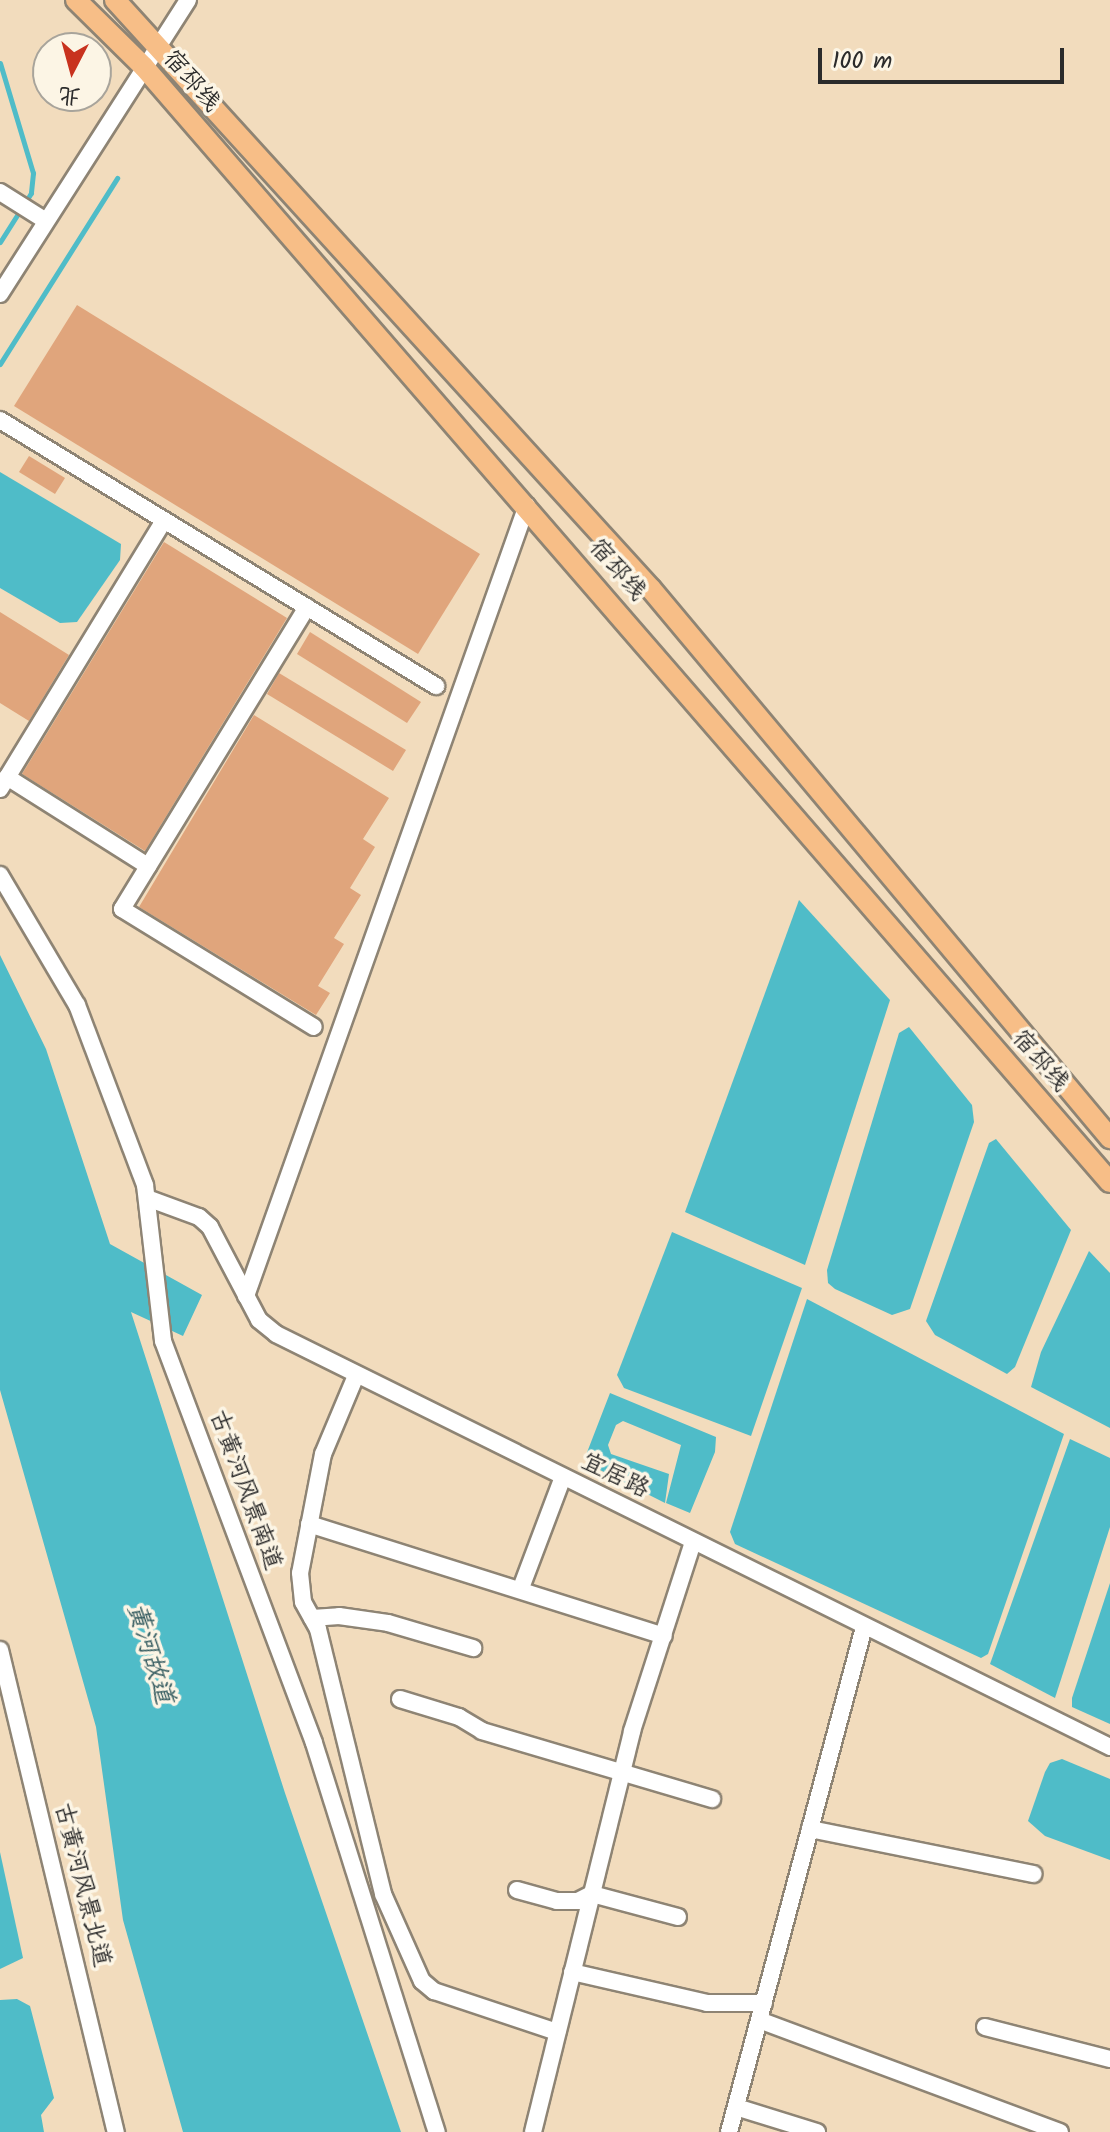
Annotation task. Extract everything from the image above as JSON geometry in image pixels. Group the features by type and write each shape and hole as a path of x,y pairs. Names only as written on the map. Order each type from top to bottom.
{"main road":[{"name":"宿邳线","path":"76,0 144,67 527,505 1110,1182"},
{"name":"宿邳线","path":"115,0 160,45 651,589 1110,1138"}],"street":[{"path":"0,294 188,0"},
{"path":"0,192 46,221"},
{"path":"0,420 436,686"},
{"path":"246,1296 527,505"},
{"path":"148,866 4,783 164,520"},
{"path":"307,607 122,909 314,1027"},
{"name":"古黄河风景南道","path":"0,875 77,1005 147,1198 163,1341 314,1743 437,2132"},
{"name":"宜居路","path":"147,1198 199,1217 210,1227 259,1320 276,1334 355,1378 1110,1747"},
{"path":"355,1378 323,1454 300,1573 303,1602 312,1618 383,1894 422,1981 434,1991 557,2032"},
{"path":"521,1588 563,1477"},
{"path":"309,1524 521,1588 664,1636"},
{"path":"533,2132 622,1772 693,1542"},
{"path":"312,1618 339,1616 388,1623 473,1648"},
{"path":"729,2132 864,1627"},
{"name":"古黄河风景北道","path":"0,1650 116,2132"},
{"path":"400,1699 459,1717 482,1731 712,1799"},
{"path":"810,1829 1034,1874"},
{"path":"517,1890 557,1901 578,1901 592,1894 678,1917"},
{"path":"572,1972 707,2003 764,2003"},
{"path":"759,2020 1060,2132"},
{"path":"985,2027 1110,2059"},
{"path":"736,2107 817,2132"}],"water":[{"path":"0,472 121,544 120,560 77,622 60,623 0,588"},
{"path":"799,900 890,1000 805,1265 685,1212"},
{"name":"黄河故道","path":"0,955 46,1049 110,1244 202,1295 183,1336 131,1312 285,1793 401,2132 183,2132 123,1920 96,1727 0,1390"},
{"path":"909,1027 972,1105 974,1122 910,1309 892,1315 835,1289 828,1283 827,1270 899,1033"},
{"path":"996,1139 1071,1230 1015,1367 1007,1374 935,1335 926,1321 989,1143"},
{"path":"672,1232 802,1288 751,1436 624,1388 617,1375"},
{"path":"1089,1251 1110,1273 1110,1428 1031,1387 1041,1352"},
{"path":"807,1299 1064,1434 988,1654 981,1658 735,1544 730,1532"},
{"path":"610,1393 716,1437 715,1452 690,1513 666,1503 681,1445 623,1421 616,1425 608,1445 611,1454 669,1474 665,1503 588,1464 586,1455"},
{"path":"1070,1439 1110,1458 1110,1527 1055,1698 990,1664"},
{"path":"1110,1583 1110,1724 1072,1707 1072,1698"},
{"path":"1062,1759 1110,1779 1110,1860 1045,1836 1028,1821 1045,1772 1050,1763"},
{"path":"0,1852 23,1958 0,1969"},
{"path":"17,1999 30,2006 54,2098 41,2115 44,2132 0,2132 0,2000"}],"building":[{"path":"77,305 480,554 418,654 14,406"},
{"path":"29,456 65,478 55,494 19,472"},
{"path":"164,542 287,618 145,851 22,774"},
{"path":"0,612 69,655 29,721 0,703"},
{"path":"310,632 421,702 407,723 297,654"},
{"path":"279,673 406,750 393,771 267,694"},
{"path":"254,715 389,798 363,839 375,847 350,888 361,895 334,938 344,944 318,986 330,993 316,1015 139,907"}],"waterway":[{"path":"0,63 33,173 31,193 0,242"},
{"path":"0,364 117,178"}]}
